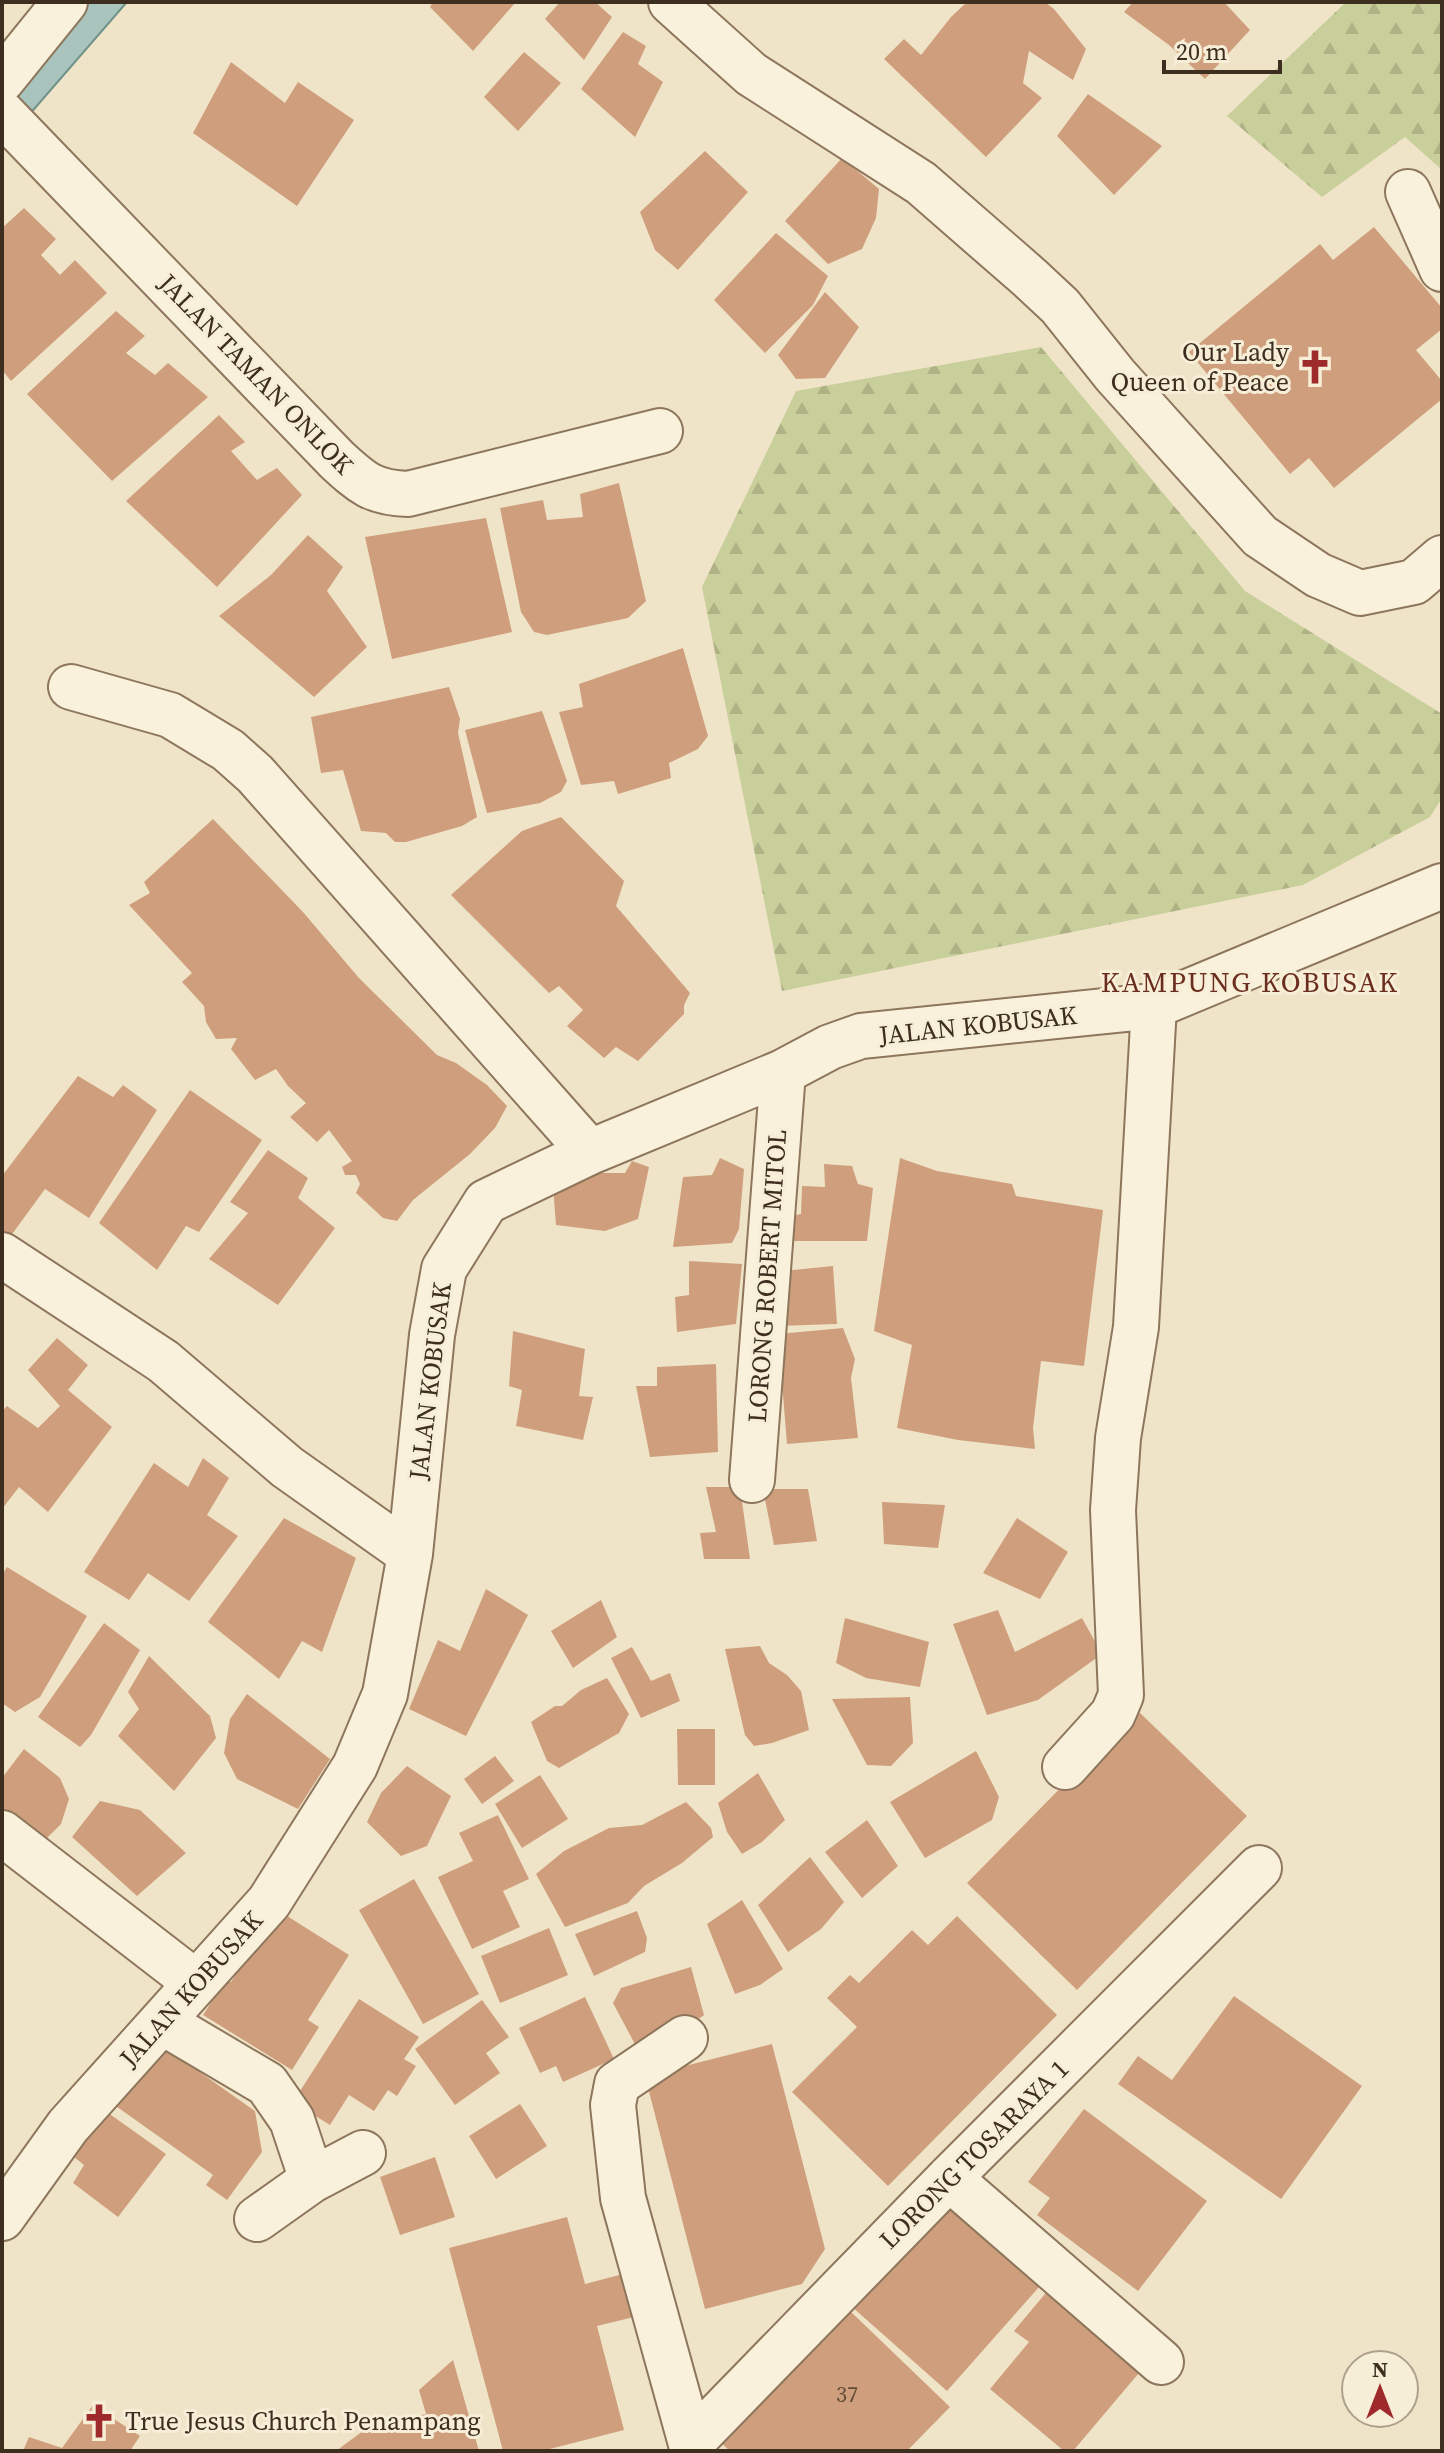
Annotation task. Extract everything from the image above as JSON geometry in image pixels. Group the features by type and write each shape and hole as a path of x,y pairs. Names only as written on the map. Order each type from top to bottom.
{"street":[{"path":"2,80 65,2"},
{"path":"671,2 751,74 921,183 1030,278 1060,306 1115,375 1260,536 1318,575 1360,593 1414,582 1442,558"},
{"name":"JALAN TAMAN ONLOK","path":"12,122 362,483 383,493 408,494 660,431"},
{"path":"1408,192 1442,269"},
{"path":"71,687 170,715 228,750 255,774 590,1152"},
{"name":"JALAN KOBUSAK","path":"2,2218 68,2126 269,1902 355,1766 385,1694 410,1554 432,1335 444,1269 486,1202 590,1152 783,1072 830,1047 861,1036 1154,1006 1442,886"},
{"path":"1065,1767 1113,1714 1121,1695 1113,1510 1118,1438 1136,1327 1154,1006"},
{"name":"LORONG ROBERT MITOL","path":"752,1480 783,1072"},
{"path":"2,1255 163,1361 287,1467 410,1554"},
{"path":"2,1833 195,1982"},
{"name":"LORONG TOSARAYA 1","path":"692,2447 949,2178 1259,1868"},
{"path":"162,2022 267,2084 292,2120 312,2180"},
{"path":"685,2038 617,2084 613,2105 623,2198 692,2447"},
{"path":"257,2219 312,2180 363,2153"},
{"path":"949,2178 1161,2362"}],"green space":[{"path":"1346,2 1442,2 1442,170 1405,137 1322,197 1227,116"},
{"path":"1041,347 1245,591 1442,714 1442,798 1430,817 1303,885 782,991 702,587 796,391"}],"water":[{"path":"89,2 127,2 2,146 2,100"}],"building":[{"path":"433,2 516,2 473,51 430,7"},
{"path":"560,2 595,2 612,17 584,60 545,19"},
{"path":"967,2 1045,2 1086,49 1073,80 1029,51 1023,83 1042,98 986,157 884,59 904,39 921,55"},
{"path":"1133,2 1224,2 1250,30 1205,79 1169,45 1124,12"},
{"path":"623,32 646,46 638,64 663,82 635,137 581,89"},
{"path":"524,52 561,83 518,131 484,97"},
{"path":"231,62 285,103 298,82 354,120 297,206 193,133"},
{"path":"1088,94 1162,146 1114,195 1057,136"},
{"path":"705,151 748,192 678,270 655,250 640,212"},
{"path":"842,158 879,189 876,218 862,249 828,264 785,221"},
{"path":"24,208 56,239 41,255 60,275 75,260 107,293 11,381 2,370 2,228"},
{"name":"Our Lady Queen of Peace","path":"1374,227 1442,308 1442,329 1416,350 1442,381 1442,399 1334,488 1309,458 1290,474 1189,352 1320,244 1333,260"},
{"path":"776,233 828,276 813,305 765,353 714,300"},
{"path":"825,292 859,327 825,378 796,379 778,355"},
{"path":"116,311 145,336 126,353 155,375 168,363 208,397 112,481 27,394"},
{"path":"219,415 245,442 231,451 257,480 277,468 302,495 217,587 126,501"},
{"path":"619,483 646,601 628,618 547,635 534,632 521,612 500,508 543,500 547,520 583,517 580,494"},
{"path":"486,518 512,632 392,659 365,537"},
{"path":"308,535 343,567 327,591 367,647 314,697 219,616 271,575"},
{"path":"683,648 708,736 698,749 669,763 671,778 618,794 614,781 581,785 559,712 583,707 579,684"},
{"path":"449,687 460,719 458,733 477,817 462,826 406,842 395,842 386,833 361,831 343,770 321,773 311,717"},
{"path":"542,711 567,781 561,792 540,803 487,813 465,730"},
{"path":"561,817 624,881 616,906 690,993 684,1005 684,1014 638,1061 616,1047 604,1058 567,1026 583,1010 559,986 549,993 451,895 522,831"},
{"path":"213,819 303,912 359,978 437,1055 456,1063 487,1085 507,1106 495,1128 470,1154 413,1200 397,1221 383,1218 356,1193 360,1184 356,1175 345,1175 342,1167 352,1161 329,1130 317,1142 290,1117 306,1103 276,1069 255,1080 231,1049 237,1038 216,1039 206,1022 204,1006 182,982 192,973 129,905 150,893 144,882"},
{"path":"78,1076 113,1097 123,1085 157,1110 89,1218 45,1189 10,1237 2,1231 2,1176"},
{"path":"190,1090 262,1140 199,1232 186,1226 157,1270 99,1223"},
{"path":"268,1150 308,1178 298,1198 335,1228 278,1305 209,1259 248,1213 230,1202"},
{"path":"720,1158 744,1169 739,1229 732,1243 673,1247 683,1177 712,1175"},
{"path":"900,1158 937,1171 1012,1184 1016,1196 1103,1210 1084,1366 1041,1361 1033,1428 1035,1449 958,1440 897,1428 912,1345 874,1331"},
{"path":"632,1161 649,1167 638,1219 605,1231 556,1225 552,1173 625,1173"},
{"path":"824,1164 852,1166 858,1184 873,1188 867,1241 792,1241 791,1216 801,1214 802,1186 825,1187"},
{"path":"689,1261 742,1264 736,1324 677,1332 675,1297 689,1295"},
{"path":"833,1266 837,1324 778,1326 773,1272"},
{"path":"843,1328 855,1359 851,1378 858,1438 787,1444 778,1334"},
{"path":"513,1331 585,1349 579,1396 593,1397 583,1440 516,1426 522,1390 509,1386"},
{"path":"57,1338 88,1365 68,1390 112,1427 48,1512 19,1487 2,1509 2,1412 7,1406 38,1428 60,1406 28,1370"},
{"path":"716,1364 718,1452 650,1457 636,1386 657,1386 657,1367"},
{"path":"203,1458 229,1478 207,1515 238,1536 189,1601 148,1573 129,1600 84,1572 154,1463 188,1487"},
{"path":"706,1487 740,1487 750,1559 704,1559 700,1533 716,1532"},
{"path":"763,1489 808,1489 817,1541 774,1545"},
{"path":"882,1502 945,1505 938,1548 884,1544"},
{"path":"284,1518 356,1558 322,1652 302,1641 279,1679 208,1622"},
{"path":"1017,1518 1068,1552 1040,1599 983,1573"},
{"path":"7,1567 87,1616 40,1697 15,1712 2,1703 2,1575"},
{"path":"486,1589 528,1615 466,1736 409,1709 438,1640 460,1651"},
{"path":"601,1600 617,1637 573,1668 551,1631"},
{"path":"998,1610 1015,1652 1082,1618 1102,1654 1038,1700 987,1715 953,1624"},
{"path":"845,1618 929,1642 920,1687 866,1678 836,1663"},
{"path":"104,1623 140,1650 91,1735 80,1747 38,1717"},
{"path":"760,1646 769,1663 787,1675 801,1691 809,1730 754,1746 745,1735 725,1649"},
{"path":"632,1647 651,1681 670,1673 680,1701 641,1718 611,1658"},
{"path":"149,1656 210,1716 216,1738 174,1791 118,1736 139,1709 128,1692"},
{"path":"607,1678 629,1714 619,1733 559,1768 547,1761 531,1722 555,1706 562,1706 581,1690"},
{"path":"247,1694 330,1759 298,1809 237,1779 224,1753 230,1719"},
{"path":"910,1697 913,1743 891,1766 867,1765 832,1699"},
{"path":"1137,1710 1247,1816 1077,1990 967,1883"},
{"path":"677,1729 715,1729 715,1785 678,1785"},
{"path":"24,1749 60,1778 69,1799 61,1824 44,1841 2,1808 2,1778"},
{"path":"976,1751 999,1797 992,1820 925,1858 890,1802"},
{"path":"495,1756 514,1781 482,1804 464,1779"},
{"path":"407,1766 451,1796 427,1846 401,1856 367,1822 381,1793"},
{"path":"758,1773 785,1820 762,1842 742,1854 727,1832 718,1803"},
{"path":"540,1775 568,1819 522,1848 495,1804"},
{"path":"100,1801 140,1810 186,1853 137,1896 72,1837"},
{"path":"686,1802 711,1828 713,1837 682,1863 644,1886 628,1903 565,1927 536,1874 564,1851 609,1828 642,1825"},
{"path":"498,1815 529,1879 503,1891 520,1927 472,1949 438,1877 473,1861 459,1833"},
{"path":"867,1820 898,1866 862,1898 825,1852"},
{"path":"810,1857 844,1902 821,1929 788,1952 758,1905"},
{"path":"414,1879 479,1994 423,2024 359,1910"},
{"path":"742,1900 783,1969 760,1985 735,1994 707,1924"},
{"path":"276,1909 349,1955 308,2020 319,2027 292,2070 203,2015 226,1979 231,1982"},
{"path":"637,1911 647,1938 645,1952 594,1976 575,1934"},
{"path":"957,1916 1057,2015 888,2186 792,2092 857,2027 827,1998 850,1975 859,1983 912,1930 928,1945"},
{"path":"549,1928 568,1975 500,2003 481,1956"},
{"path":"691,1967 704,2015 670,2040 637,2048 613,2003 621,1988"},
{"path":"1234,1996 1362,2086 1281,2199 1118,2084 1138,2056 1172,2080"},
{"path":"585,1997 614,2059 563,2082 556,2066 540,2073 519,2028"},
{"path":"359,1999 419,2037 404,2059 416,2066 397,2096 388,2090 374,2111 349,2095 330,2125 293,2102"},
{"path":"482,2000 509,2037 486,2053 500,2073 455,2105 415,2049"},
{"path":"157,2042 255,2111 262,2152 227,2200 206,2185 213,2175 113,2104"},
{"path":"772,2044 825,2249 802,2284 705,2309 645,2076"},
{"path":"520,2104 547,2146 496,2179 469,2136"},
{"path":"1084,2109 1207,2201 1138,2291 1037,2215 1050,2198 1028,2182"},
{"path":"104,2110 166,2154 118,2217 73,2183 84,2165 69,2153"},
{"path":"435,2157 455,2217 400,2235 380,2177"},
{"path":"951,2193 1047,2278 947,2391 851,2306"},
{"path":"567,2217 585,2284 623,2274 634,2317 597,2326 624,2430 542,2451 503,2451 449,2248"},
{"path":"1050,2288 1144,2367 1073,2451 1064,2451 990,2389 1029,2342 1014,2331"},
{"path":"848,2309 950,2407 907,2451 730,2451 720,2442"},
{"path":"453,2360 479,2451 336,2451 367,2428 426,2414 419,2390"},
{"name":"True Jesus Church Penampang","path":"93,2405 140,2436 130,2451 23,2451 29,2437 62,2448"}],"place":[{"name":"Our Lady Queen of Peace","path":"1315,367"},
{"name":"True Jesus Church Penampang","path":"99,2421"}],"district":[{"name":"KAMPUNG KOBUSAK","path":"1250,982"}]}
